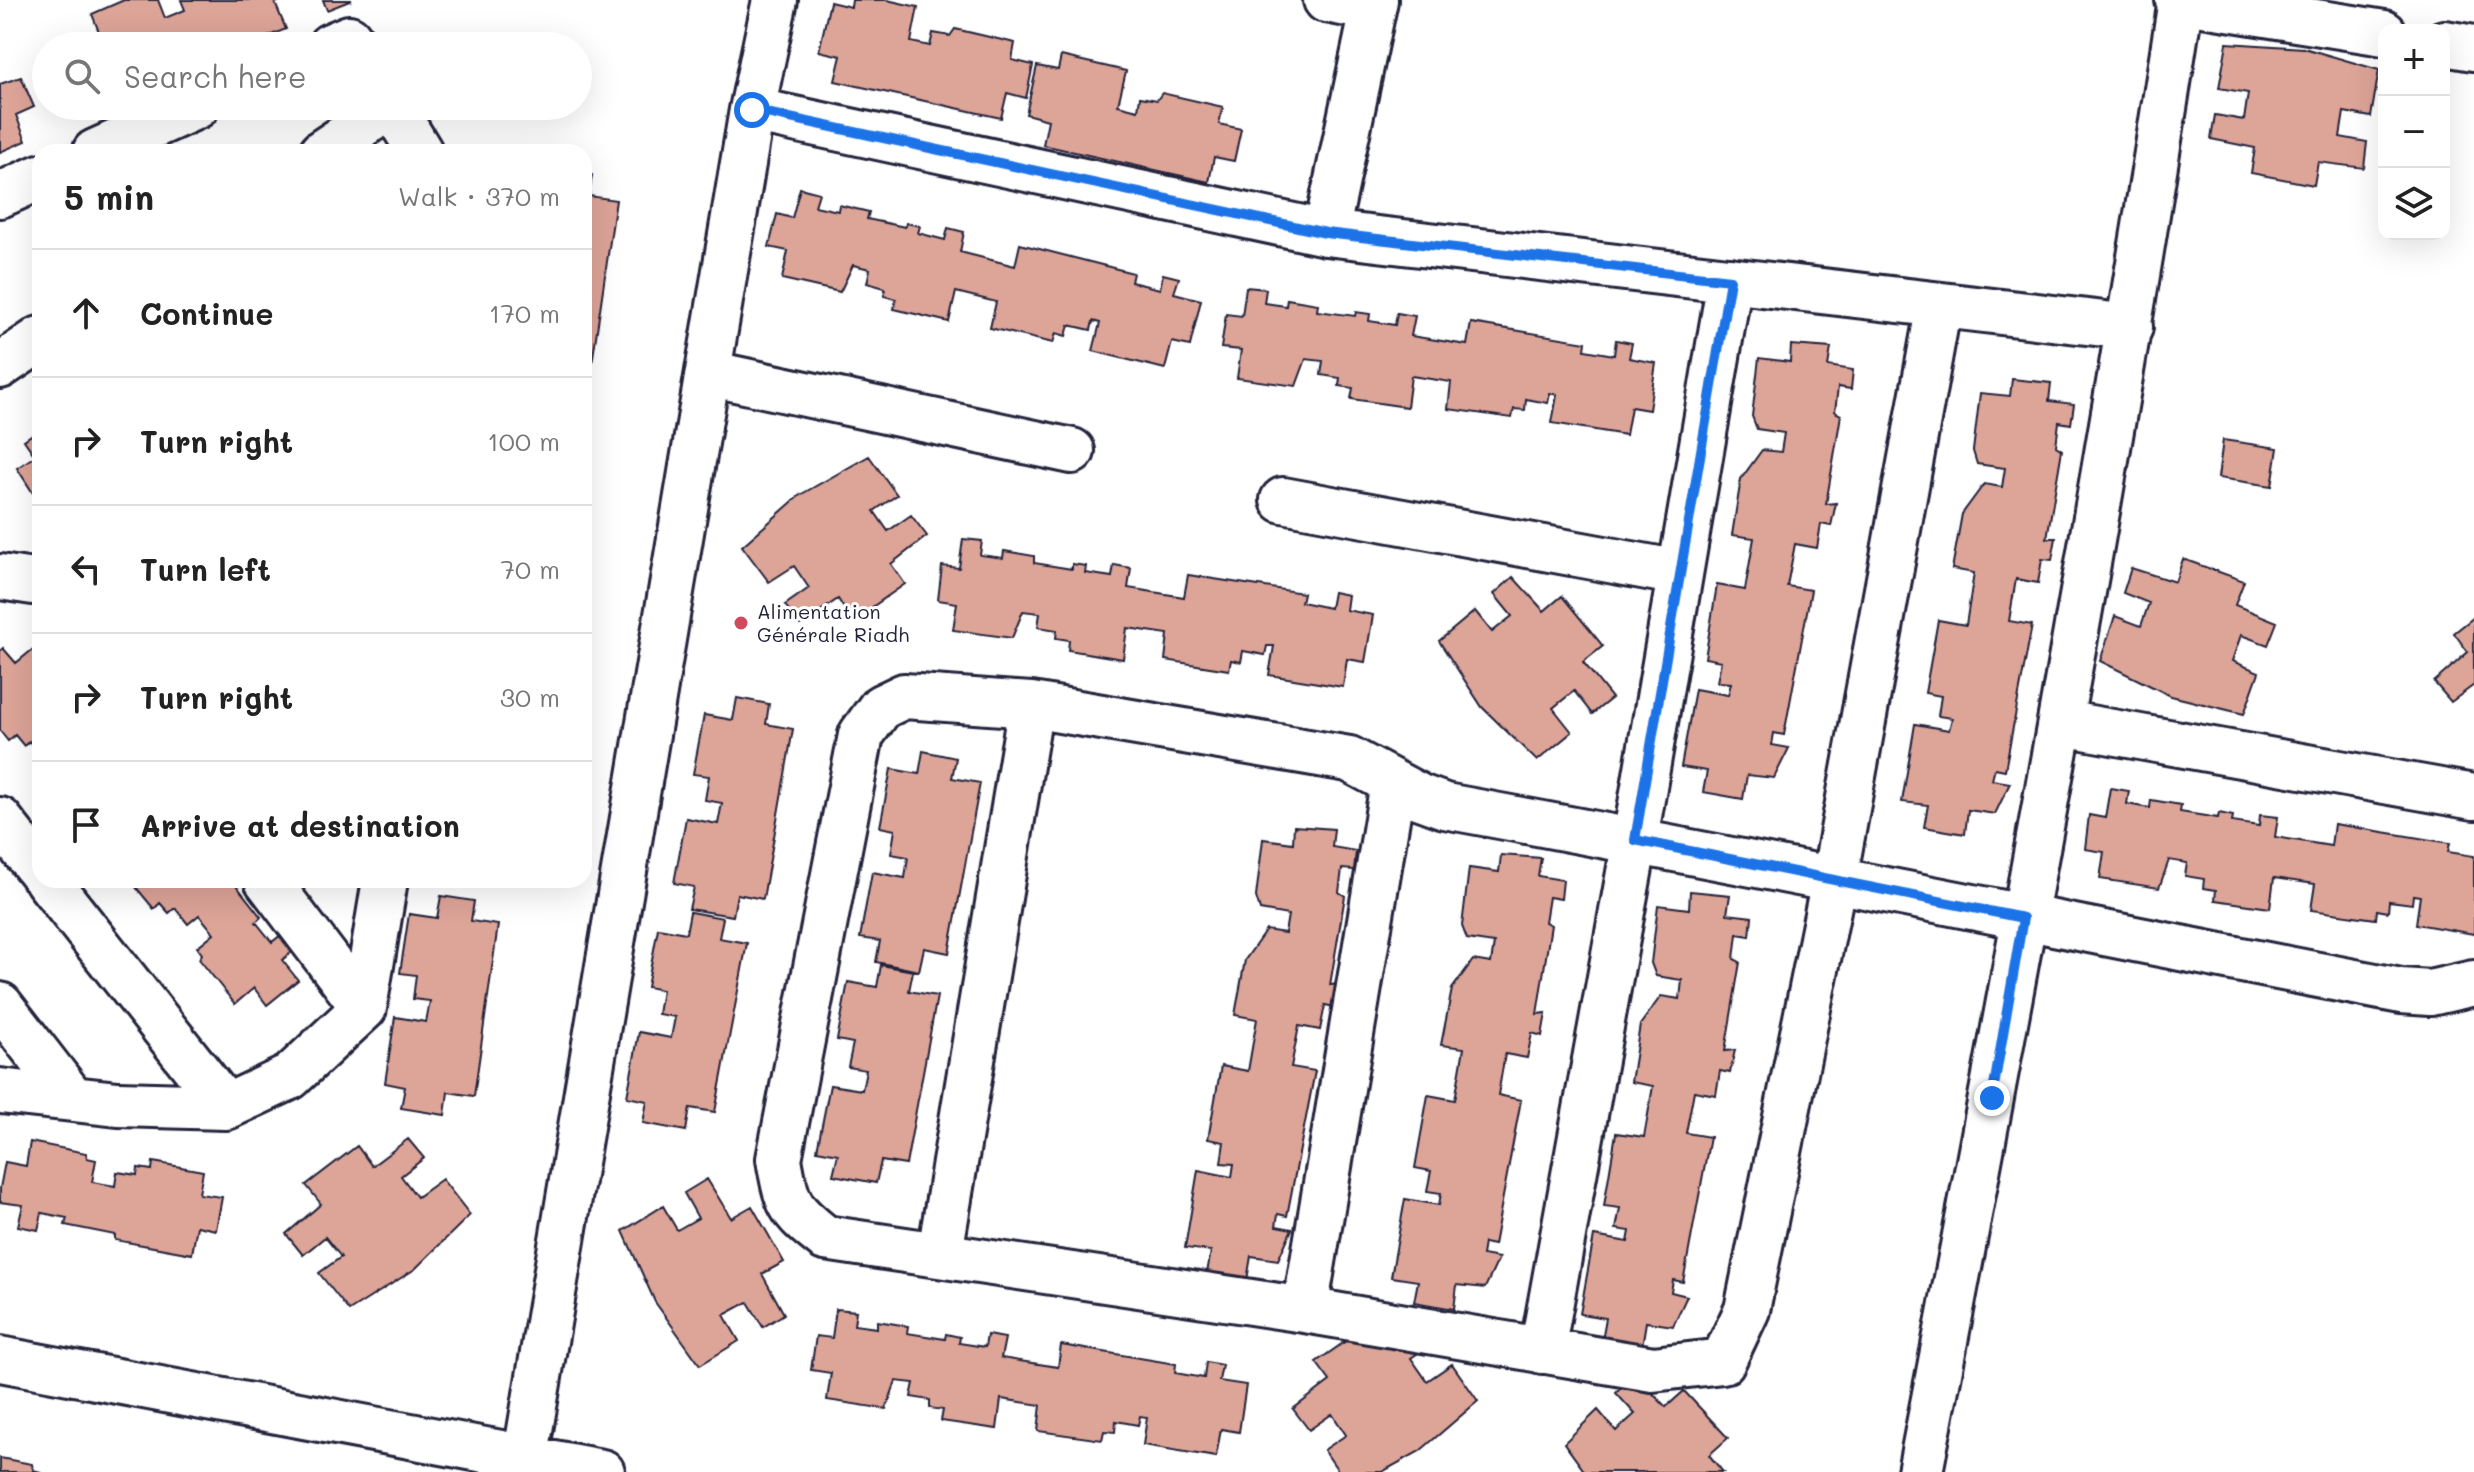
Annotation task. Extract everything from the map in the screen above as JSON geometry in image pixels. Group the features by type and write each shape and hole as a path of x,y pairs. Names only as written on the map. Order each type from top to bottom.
{"street":[{"path":"524,1465 752,110 775,0"},
{"path":"1326,0 1374,5 1326,233"},
{"path":"1920,1472 2062,723 2130,327 2180,0 2378,32"},
{"path":"2450,44 2474,48"},
{"path":"752,110 1326,233 2130,327"},
{"path":"113,144 166,120"},
{"path":"334,144 370,120"},
{"path":"400,120 415,144"},
{"path":"0,195 32,181"},
{"path":"1542,1351 1635,840 1730,280"},
{"path":"1939,305 1834,880 1747,1310 1723,1361 1653,1369 1305,1310 825,1238 786,1201 779,1159 861,735 881,707 904,696 1031,705 1349,759 1445,806 1635,840 1834,880 2023,918 2401,991 2430,993 2474,983"},
{"path":"0,366 32,344"},
{"path":"708,373 1072,451"},
{"path":"1283,500 1680,573"},
{"path":"0,577 32,582"},
{"path":"940,1253 1031,705"},
{"path":"2062,723 2474,797"},
{"path":"1305,1310 1393,783"},
{"path":"0,820 32,861"},
{"path":"53,888 226,1107"},
{"path":"273,888 364,1008"},
{"path":"0,1091 118,1104 226,1107 290,1077 364,1008 384,888"},
{"path":"0,1005 72,1098"},
{"path":"0,1359 524,1465 602,1472"}],"building":[{"path":"124,0 158,0 165,18 185,10 181,0 282,0 275,3 286,29 279,32 99,32 92,14"},
{"path":"323,0 352,0 327,10"},
{"path":"852,0 887,0 918,7 911,42 930,46 933,33 950,36 955,29 1015,43 1012,60 1033,65 1026,98 1007,93 1001,118 835,81 841,56 819,51 830,2 851,7"},
{"path":"2227,43 2304,48 2378,70 2371,117 2344,112 2340,137 2367,142 2364,168 2318,162 2314,185 2251,173 2255,148 2211,139 2215,115 2244,120 2248,93 2219,88"},
{"path":"1061,56 1126,71 1118,105 1138,110 1140,97 1157,100 1162,93 1223,107 1219,124 1241,129 1234,161 1214,157 1209,182 1043,145 1048,120 1026,114 1037,66 1058,70"},
{"path":"21,77 32,108 16,115 26,141 0,152 0,84"},
{"path":"800,188 819,193 815,206 838,211 839,205 869,212 867,219 905,227 906,223 920,226 918,233 945,240 948,228 964,232 960,252 1015,266 1020,244 1133,273 1131,282 1160,289 1163,274 1179,278 1174,293 1201,300 1190,346 1172,342 1165,369 1093,351 1100,323 1093,321 1091,330 1069,325 1066,336 1056,333 1053,343 990,328 996,302 956,292 949,322 894,309 896,299 884,296 885,288 867,283 870,269 853,265 840,292 782,279 788,251 769,247 777,214 792,218"},
{"path":"592,196 616,200 592,364"},
{"path":"1246,287 1266,289 1264,303 1286,306 1287,299 1318,304 1317,311 1355,316 1356,312 1370,314 1369,321 1395,325 1397,313 1415,316 1411,336 1467,345 1471,323 1586,342 1585,350 1614,355 1616,340 1632,343 1629,358 1656,363 1649,410 1631,407 1626,435 1552,423 1557,395 1550,393 1548,403 1526,399 1525,410 1514,409 1512,418 1448,409 1451,382 1411,376 1407,407 1351,399 1353,388 1339,386 1340,378 1321,375 1323,361 1306,359 1296,386 1237,378 1241,350 1221,348 1226,314 1242,316"},
{"path":"1791,345 1831,348 1828,366 1853,370 1851,389 1838,387 1835,412 1841,415 1826,504 1836,503 1831,526 1821,524 1817,548 1795,544 1787,586 1811,590 1784,735 1774,733 1772,745 1789,748 1774,778 1747,775 1743,799 1703,792 1707,771 1681,767 1695,689 1728,695 1731,683 1717,682 1721,661 1705,658 1717,585 1745,590 1754,538 1732,535 1741,479 1762,450 1781,452 1784,433 1757,429 1752,416 1759,358 1790,362"},
{"path":"2012,379 2051,383 2049,401 2074,404 2071,424 2059,422 2056,446 2062,450 2047,538 2056,538 2052,560 2042,559 2038,583 2016,579 2009,621 2032,625 2005,770 1995,768 1992,780 2010,783 1995,814 1968,810 1965,834 1924,827 1928,805 1902,802 1915,724 1949,730 1952,718 1938,716 1941,696 1925,693 1938,620 1966,625 1974,573 1952,569 1962,514 1984,484 2002,487 2005,468 1977,464 1973,451 1980,393 2010,396"},
{"path":"32,434 32,452 24,440"},
{"path":"2223,440 2278,448 2272,486 2218,478"},
{"path":"869,456 897,495 874,511 888,531 911,515 927,536 891,564 905,584 852,621 838,599 800,625 785,605 809,588 794,566 769,582 742,546 800,495"},
{"path":"32,458 32,491 17,468"},
{"path":"963,539 982,541 980,555 1003,558 1004,551 1034,556 1034,563 1072,569 1072,564 1086,566 1085,573 1112,577 1114,565 1131,568 1128,588 1184,597 1188,575 1303,593 1301,602 1330,608 1333,592 1348,595 1346,610 1373,615 1365,662 1347,659 1343,687 1269,675 1274,646 1267,646 1265,655 1243,651 1241,662 1231,660 1229,670 1165,660 1168,634 1127,628 1123,659 1068,650 1069,640 1056,638 1057,630 1038,627 1040,613 1023,611 1012,638 953,630 957,603 938,600 942,566 959,568"},
{"path":"2183,559 2244,581 2235,605 2277,622 2268,645 2241,635 2232,661 2259,672 2244,714 2171,696 2100,661 2115,616 2141,626 2149,603 2123,593 2131,568 2175,582"},
{"path":"1513,577 1544,611 1562,596 1603,646 1583,662 1612,698 1592,714 1574,691 1553,708 1572,732 1537,761 1482,707 1439,641 1475,611 1492,632 1512,616 1494,594"},
{"path":"2474,617 2474,685 2451,702 2434,682 2468,652 2454,633"},
{"path":"3,648 16,663 32,650 32,745 29,741 24,746 15,735 8,741 0,731 0,651"},
{"path":"737,698 769,704 766,724 793,729 763,899 737,894 733,916 689,909 694,887 674,883 686,818 718,824 722,803 705,800 709,776 693,774 704,715 733,720"},
{"path":"923,751 956,758 952,778 980,783 949,953 924,948 919,971 876,962 880,941 860,938 872,872 905,878 908,857 891,854 895,830 880,827 891,769 919,774"},
{"path":"2110,788 2129,791 2127,804 2150,808 2151,800 2181,805 2180,812 2218,818 2219,813 2233,816 2232,822 2259,826 2260,815 2278,817 2275,837 2331,846 2334,824 2450,843 2448,852 2474,856 2474,934 2416,924 2420,896 2413,895 2412,904 2389,901 2388,912 2377,910 2376,919 2311,910 2315,884 2274,878 2270,908 2215,900 2216,890 2203,888 2204,879 2185,876 2187,863 2169,860 2159,888 2100,879 2104,852 2085,849 2089,815 2105,818"},
{"path":"1294,826 1334,829 1332,847 1356,851 1354,870 1342,869 1339,892 1345,896 1330,985 1339,984 1335,1007 1325,1005 1320,1030 1299,1026 1291,1067 1315,1071 1287,1216 1278,1214 1276,1226 1292,1229 1278,1260 1251,1256 1247,1280 1207,1273 1211,1251 1185,1248 1198,1170 1232,1177 1234,1164 1221,1163 1224,1142 1208,1139 1221,1066 1248,1071 1257,1019 1235,1015 1245,960 1266,930 1285,933 1288,915 1260,910 1256,897 1263,839 1293,843"},
{"path":"1501,855 1541,858 1538,876 1563,880 1561,899 1549,897 1545,922 1551,925 1537,1014 1546,1013 1542,1036 1532,1033 1527,1058 1505,1054 1498,1095 1521,1100 1494,1245 1484,1243 1482,1255 1499,1258 1485,1288 1457,1285 1454,1309 1414,1302 1418,1281 1391,1277 1405,1199 1439,1205 1441,1193 1427,1191 1431,1171 1415,1168 1428,1095 1455,1100 1464,1048 1441,1045 1452,989 1473,960 1491,963 1494,943 1467,939 1462,926 1469,868 1499,872"},
{"path":"137,888 238,888 261,917 256,922 272,942 286,931 298,947 282,960 298,980 267,1005 254,988 235,1004 199,959 202,954 197,947 214,933 199,915 188,924 175,908 169,913 160,903 154,909"},
{"path":"1690,891 1730,895 1727,914 1752,917 1750,936 1737,934 1734,959 1740,962 1725,1051 1735,1050 1730,1073 1720,1071 1716,1095 1694,1091 1686,1133 1710,1137 1683,1282 1673,1280 1671,1292 1687,1296 1673,1326 1646,1322 1642,1346 1602,1340 1606,1318 1580,1314 1594,1236 1628,1242 1630,1231 1616,1229 1620,1208 1604,1206 1616,1133 1644,1137 1653,1086 1631,1082 1640,1025 1661,996 1680,999 1682,980 1656,976 1651,963 1658,905 1689,909"},
{"path":"441,896 474,901 471,921 498,925 474,1096 448,1092 445,1115 401,1108 405,1087 385,1083 395,1017 426,1022 430,1001 413,999 416,975 400,973 409,914 437,918"},
{"path":"690,912 723,918 719,938 747,943 715,1112 690,1108 686,1131 643,1123 647,1101 627,1097 639,1032 671,1038 675,1017 658,1014 662,990 647,987 658,928 686,933"},
{"path":"881,965 913,971 909,991 937,996 906,1165 881,1161 876,1183 833,1175 838,1154 817,1150 830,1085 862,1090 866,1070 848,1067 853,1043 837,1040 848,982 877,987"},
{"path":"408,1139 424,1158 401,1176 417,1197 442,1179 470,1215 415,1269 349,1311 319,1273 341,1257 325,1237 303,1255 286,1234 321,1204 306,1185 357,1146 372,1166"},
{"path":"30,1142 86,1153 87,1158 96,1160 92,1182 115,1186 117,1172 137,1175 138,1168 152,1170 153,1162 203,1171 199,1194 222,1197 216,1230 197,1226 192,1254 115,1240 115,1235 65,1225 67,1218 42,1213 38,1230 18,1226 23,1205 0,1202 0,1188 5,1162 26,1166"},
{"path":"707,1179 731,1218 752,1206 784,1262 762,1274 784,1314 763,1327 748,1302 724,1315 739,1341 700,1365 655,1302 623,1231 663,1206 677,1230 698,1218 684,1193"},
{"path":"836,1309 856,1311 854,1325 877,1328 877,1321 908,1326 907,1333 945,1339 946,1334 960,1337 959,1343 985,1347 987,1335 1005,1338 1001,1358 1058,1367 1061,1345 1176,1364 1175,1373 1204,1378 1206,1362 1222,1365 1219,1381 1246,1385 1239,1432 1221,1429 1216,1457 1143,1445 1147,1417 1140,1416 1138,1425 1116,1421 1115,1432 1104,1431 1102,1440 1038,1431 1041,1405 1001,1399 997,1429 941,1421 943,1410 930,1408 930,1400 911,1397 914,1383 896,1381 886,1409 827,1400 831,1373 811,1370 816,1336 832,1338"},
{"path":"1422,1321 1436,1341 1411,1358 1427,1381 1452,1364 1478,1401 1420,1451 1382,1472 1339,1472 1324,1450 1346,1435 1332,1414 1309,1430 1293,1409 1330,1381 1316,1362 1369,1325 1384,1346"},
{"path":"1634,1374 1666,1407 1684,1391 1728,1438 1709,1455 1723,1472 1585,1472 1564,1443 1598,1410 1616,1431 1635,1414 1616,1393"},
{"path":"0,1458 32,1464 33,1470 41,1472 0,1472"}],"place":[{"name":"Alimentation Générale Riadh","path":"741,623"}],"route":[{"path":"752,110 1326,233 1730,280 1635,840 2023,918 1992,1098"}]}
